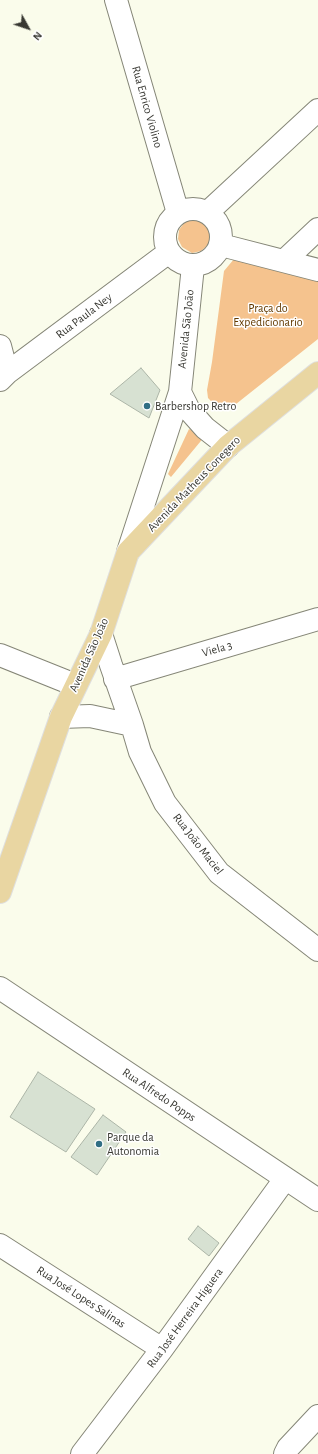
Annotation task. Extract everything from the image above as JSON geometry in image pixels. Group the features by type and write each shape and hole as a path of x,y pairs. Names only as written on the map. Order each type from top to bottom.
{"main road":[{"name":"Avenida Matheus Conegero","path":"128,552 228,446 318,373"},
{"name":"Avenida São João","path":"0,892 61,717 75,685 101,634 128,552"}],"street":[{"name":"Rua Enrico Violino","path":"120,2 178,213"},
{"path":"208,212 318,110"},
{"path":"190,208 208,212 215,218 220,226 222,235 221,245 217,253 210,260 193,266 184,264 175,259 169,252 165,243 167,224 178,213 190,208"},
{"path":"284,261 318,229"},
{"path":"221,245 318,270"},
{"name":"Rua Paula Ney","path":"4,377 169,252"},
{"name":"Avenida São João","path":"128,552 180,392 193,266"},
{"path":"0,346 4,377"},
{"path":"180,392 190,410 205,428 228,446"},
{"name":"Viela 3","path":"115,679 318,619"},
{"name":"Rua João Maciel","path":"101,634 140,752 165,803 219,873 318,950"},
{"path":"0,655 75,685"},
{"path":"61,717 90,716 132,725"},
{"name":"Rua Alfredo Popps","path":"0,988 318,1200"},
{"name":"Rua José Herreira Higuera","path":"82,1454 162,1350 285,1179"},
{"name":"Rua José Lopes Salinas","path":"0,1244 162,1350"},
{"path":"285,1454 288,1448 318,1416"}],"green space":[{"path":"197,216 204,217 209,221 214,226 214,232 208,245 201,251 192,253 182,247 178,239 179,230 187,219"},
{"name":"Praça do Expedicionario","path":"239,253 318,279 318,339 231,408 218,408 208,398 207,390 224,271"},
{"path":"189,429 205,436 171,477 168,474"}],"building":[{"path":"141,368 160,390 149,418 110,394"},
{"path":"38,1072 95,1109 66,1152 10,1117"},
{"name":"Parque da Autonomia","path":"103,1115 126,1132 97,1175 71,1157"},
{"path":"198,1226 219,1243 209,1256 188,1239"}],"place":[{"name":"Barbershop Retro","path":"147,406"},
{"name":"Parque da Autonomia","path":"99,1144"}]}
